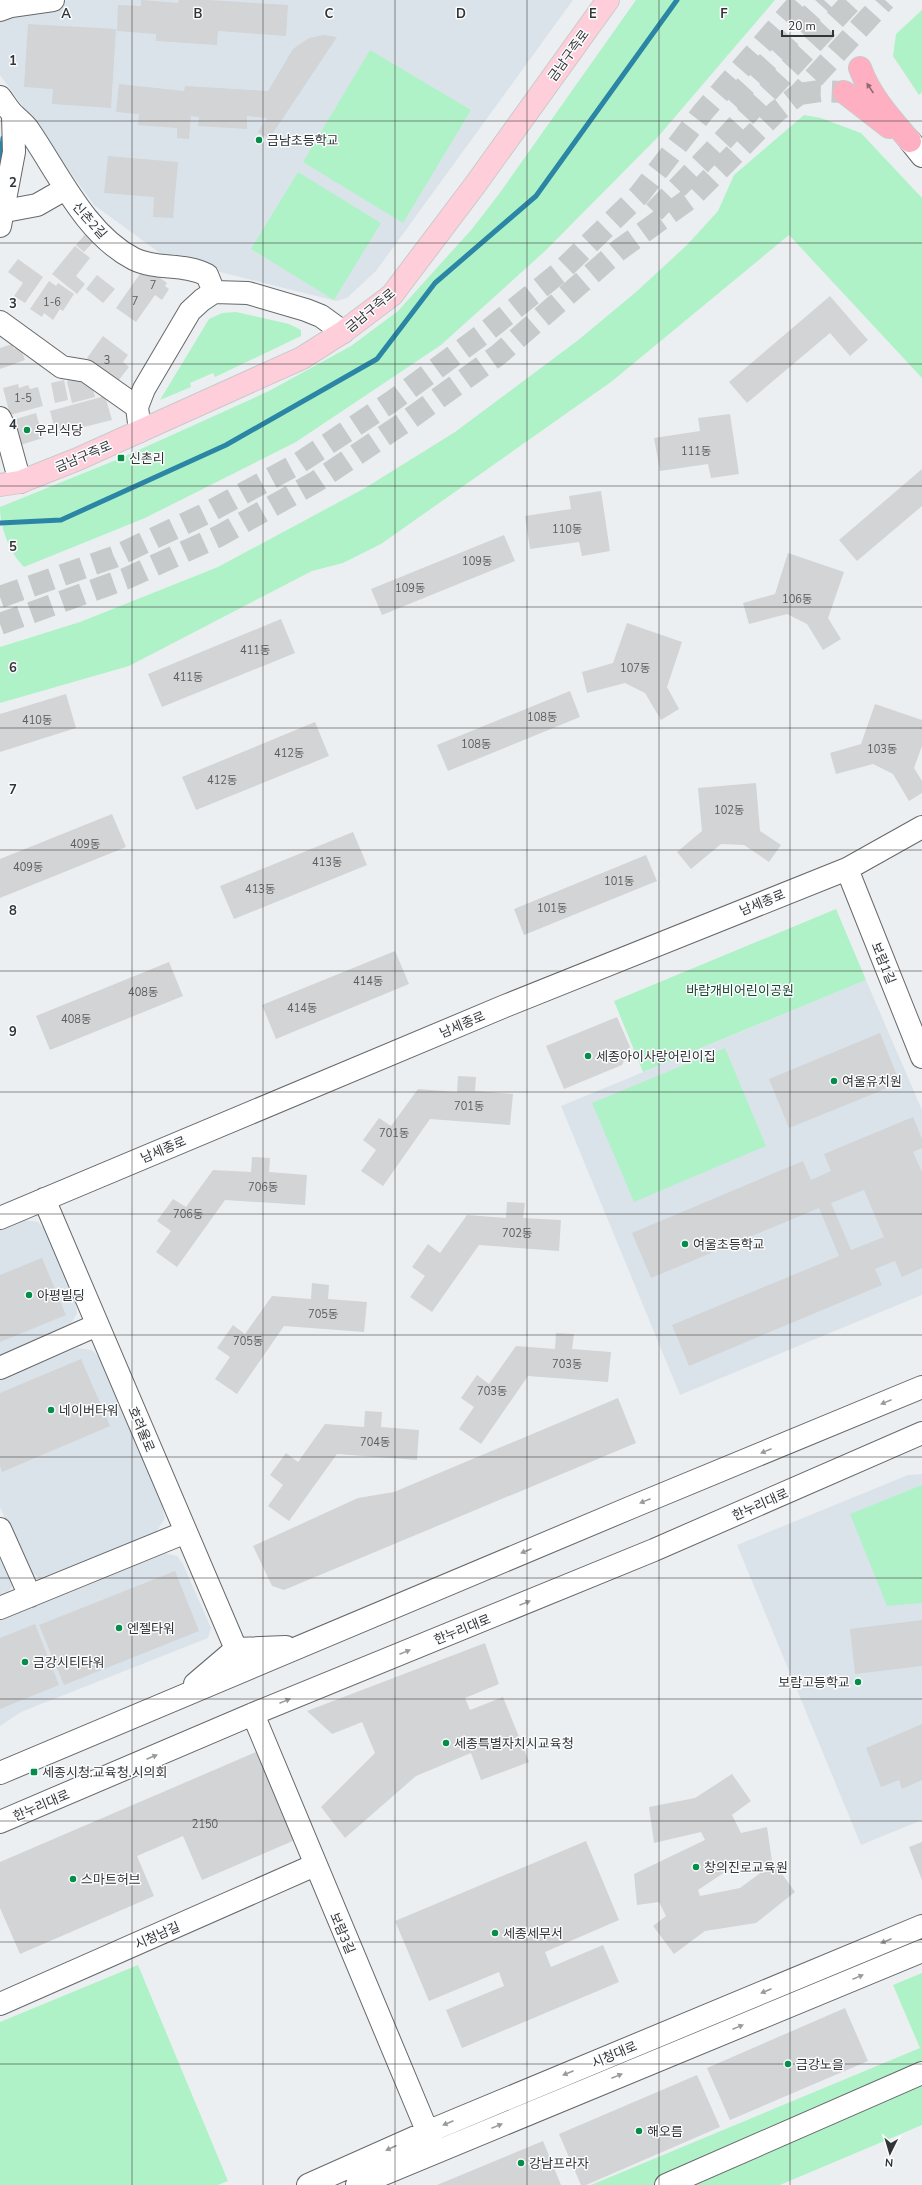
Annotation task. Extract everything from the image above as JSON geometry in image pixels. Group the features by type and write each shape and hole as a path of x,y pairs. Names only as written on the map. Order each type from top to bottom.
{"highway":[{"path":"860,68 865,81 885,111 916,148"},
{"path":"844,92 916,148"}],"main road":[{"name":"금남구즉로","path":"10,483 140,432 302,358 343,332 392,295 475,185 608,0"}],"street":[{"path":"0,10 11,6 53,0"},
{"name":"신촌2길","path":"0,97 13,115 26,127 75,205 93,226 115,246 134,259 154,264 195,269 207,275 214,292"},
{"path":"13,115 14,152 1,216 36,205 65,189"},
{"path":"140,432 137,407 144,389 190,311 214,292 248,293 306,310 321,316 343,332"},
{"path":"0,322 62,367 86,371 137,407"},
{"name":"금남구즉로","path":"0,418 6,431 10,483"},
{"name":"남세종로","path":"0,1218 505,1006 846,868 922,827"},
{"name":"보람1길","path":"846,868 922,1057"},
{"name":"호려울로","path":"44,1199 236,1649"},
{"path":"0,1368 98,1325"},
{"path":"0,1773 632,1506 922,1387"},
{"name":"한누리대로","path":"0,1822 253,1714 654,1550 922,1433"},
{"path":"0,1529 30,1596"},
{"path":"0,1608 186,1532"},
{"path":"179,1698 236,1649 267,1649 303,1646"},
{"name":"보람3길","path":"253,1714 431,2142"},
{"name":"시청남길","path":"0,2004 315,1865"},
{"name":"시청대로","path":"357,2185 431,2142 922,1926"},
{"name":"시청대로","path":"308,2185 431,2142 922,1950"},
{"path":"666,2185 922,2073"}],"shaded area":[{"name":"금남초등학교","path":"70,0 573,0 376,271 347,298 336,301 168,259 94,205 0,75 0,18 13,11"},
{"path":"866,980 922,1110 922,1295 680,1395 561,1106"},
{"path":"23,1220 38,1222 45,1230 75,1299 77,1313 68,1329 0,1357 0,1229"},
{"path":"77,1348 92,1350 99,1357 162,1504 165,1518 155,1534 42,1580 28,1570 0,1507 0,1380"},
{"name":"보람고등학교","path":"922,1474 922,1820 861,1845 737,1545 908,1475"},
{"path":"0,1546 13,1584 4,1600 0,1602"},
{"path":"163,1553 177,1556 183,1564 211,1628 208,1638 21,1712 0,1726 0,1620"}],"green space":[{"path":"636,0 775,0 657,138 545,251 441,345 296,442 145,518 24,567 14,555 7,540 0,515 0,507 121,458 269,391 351,346 398,311 472,229 499,194"},
{"path":"922,10 922,92 919,95 893,56 896,34"},
{"path":"370,50 471,110 403,223 303,162"},
{"path":"804,115 821,118 861,133 922,198 922,378 789,235 611,382 381,544 343,563 312,571 129,666 0,703 0,647 80,622 218,567 365,488 455,432 577,341 636,292 687,245 718,211 734,175"},
{"path":"298,172 381,223 334,300 251,249"},
{"path":"236,312 289,324 301,330 301,336 215,377 213,373 190,383 191,387 160,400 209,319 222,313"},
{"name":"바람개비어린이공원","path":"836,909 866,980 643,1072 614,1001"},
{"path":"725,1048 766,1146 634,1202 592,1103"},
{"path":"922,1485 922,1603 887,1606 850,1514"},
{"path":"138,1965 228,2181 218,2185 0,2185 0,2022"},
{"path":"922,1973 922,2125 780,2185 591,2185 920,2048 893,1985"}],"building":[{"path":"141,0 178,3 179,0 208,0 288,5 286,36 218,31 217,45 156,41 156,34 117,31 118,5 141,6"},
{"path":"28,24 116,29 111,108 52,104 53,89 24,87"},
{"path":"324,35 337,37 269,139 258,132 267,118 247,116 247,129 198,126 199,117 191,116 189,139 177,138 177,128 138,125 139,114 116,112 119,84 184,91 185,86 268,91 293,49 309,38"},
{"path":"108,156 178,162 173,218 153,217 154,197 104,193"},
{"path":"87,232 96,239 84,252 76,245"},
{"path":"75,246 90,258 76,276 85,284 77,294 52,274"},
{"path":"18,259 43,277 25,303 14,296 23,283 8,272"},
{"path":"145,267 167,283 165,286 169,289 162,300 155,295 136,322 116,308"},
{"path":"97,275 115,289 103,303 86,289"},
{"path":"49,281 56,286 58,283 74,294 63,311 60,309 53,320 44,313 42,317 30,309"},
{"path":"830,296 868,340 850,356 830,333 747,403 729,382"},
{"path":"103,336 128,355 123,362 129,367 118,381 87,358"},
{"path":"12,344 14,349 20,346 25,360 0,369 0,348"},
{"path":"70,377 91,382 95,397 72,403 67,382"},
{"path":"64,380 68,400 55,403 51,383"},
{"path":"18,384 19,388 28,385 30,389 38,387 43,406 10,415 3,388"},
{"path":"105,396 112,420 56,434 50,411"},
{"path":"36,413 43,438 17,446 9,421"},
{"path":"730,414 739,474 711,478 708,464 660,471 654,438 700,431 698,418"},
{"path":"922,469 922,506 857,561 839,540"},
{"path":"601,491 610,551 582,556 579,542 530,549 525,516 571,509 569,496"},
{"path":"504,535 515,561 382,615 371,589"},
{"path":"788,553 844,572 828,618 841,639 823,650 807,624 787,614 749,624 743,603 775,594"},
{"path":"281,619 295,653 162,707 148,674"},
{"path":"627,623 682,642 667,687 679,709 661,720 645,693 625,683 587,693 582,672 613,663"},
{"path":"570,691 580,717 448,771 437,745"},
{"path":"66,694 76,728 0,752 0,714"},
{"path":"875,704 922,720 922,746 914,768 922,781 922,793 909,801 893,774 873,764 836,774 830,753 861,744"},
{"path":"315,722 329,756 196,810 182,777"},
{"path":"756,783 760,831 781,845 769,862 744,845 721,844 691,869 677,852 702,831 698,788"},
{"path":"112,814 126,847 0,898 0,859"},
{"path":"353,832 367,865 234,919 220,886"},
{"path":"646,855 657,881 524,935 514,909"},
{"path":"395,951 409,984 276,1039 262,1005"},
{"path":"169,962 183,996 50,1050 36,1016"},
{"name":"세종아이사랑어린이집","path":"617,1017 630,1047 622,1065 564,1089 546,1046"},
{"name":"여울유치원","path":"880,1033 900,1083 789,1128 769,1079"},
{"path":"458,1076 476,1077 475,1091 513,1094 510,1125 430,1119 383,1186 361,1171 376,1150 363,1140 379,1118 391,1126 418,1089 457,1092"},
{"name":"여울초등학교","path":"913,1117 922,1139 922,1148 913,1152 922,1172 922,1268 902,1277 895,1261 875,1269 882,1285 689,1366 672,1325 839,1256 819,1208 651,1278 632,1233 803,1161 811,1180 831,1171 824,1154","holes":["864,1190 884,1237 851,1250 831,1203"]},
{"path":"252,1157 270,1158 269,1172 307,1175 305,1205 225,1200 177,1267 156,1252 171,1231 157,1221 173,1199 186,1207 213,1170 251,1172"},
{"path":"507,1202 525,1203 523,1218 561,1220 559,1251 479,1245 432,1312 410,1297 425,1276 412,1267 428,1244 440,1253 467,1215 506,1218"},
{"name":"아평빌딩","path":"42,1258 66,1315 0,1342 0,1275"},
{"path":"312,1283 329,1285 328,1299 367,1302 364,1332 284,1326 237,1394 215,1379 230,1357 217,1348 233,1325 245,1334 272,1296 311,1299"},
{"path":"556,1333 574,1334 572,1349 611,1352 608,1382 528,1376 481,1444 459,1429 474,1407 461,1398 477,1375 489,1384 516,1346 555,1349"},
{"name":"네이버타워","path":"81,1359 110,1426 2,1472 0,1466 0,1393"},
{"path":"618,1398 636,1443 284,1590 272,1586 253,1546 358,1498 394,1492"},
{"path":"365,1411 382,1412 381,1427 419,1430 417,1460 337,1454 289,1521 268,1506 283,1485 270,1475 286,1453 298,1462 325,1424 364,1427"},
{"name":"엔젤타워","path":"175,1571 199,1631 64,1685 39,1625"},
{"path":"922,1620 922,1666 855,1674 850,1629"},
{"name":"금강시티타워","path":"35,1624 59,1685 0,1709 0,1638"},
{"name":"세종특별자치시교육청","path":"485,1643 499,1684 465,1698 470,1710 503,1697 529,1762 481,1780 471,1753 416,1776 345,1838 321,1807 375,1753 362,1722 332,1734 307,1711"},
{"path":"922,1724 922,1780 902,1789 899,1780 881,1787 866,1748"},
{"path":"256,1752 295,1840 202,1880 183,1836 137,1856 154,1896 20,1954 0,1908 0,1862"},
{"name":"창의진로교육원","path":"732,1774 751,1801 732,1815 741,1833 767,1827 772,1861 728,1870 698,1890 700,1896 740,1888 774,1863 795,1892 756,1923 705,1931 674,1954 653,1926 666,1916 659,1902 637,1905 634,1874 705,1840 701,1832 654,1843 649,1807 695,1798"},
{"name":"세종세무서","path":"586,1841 619,1920 545,1952 551,1967 603,1945 619,1982 462,2048 446,2010 504,1986 499,1972 429,2001 395,1921"},
{"path":"922,1842 922,1880 909,1847"},
{"name":"금강노을","path":"845,2008 868,2061 730,2120 707,2068"},
{"name":"해오름","path":"697,2075 720,2127 586,2185 581,2185 559,2134"},
{"name":"강남프라자","path":"543,2141 561,2185 437,2185"}],"waterway":[{"path":"0,523 61,520 226,445 377,359 435,283 536,196 677,0"},
{"path":"0,166 3,138"}],"tunnel":[{"path":"0,597 114,557 207,513 299,463 391,402 483,334 560,272 639,195 703,112 801,0"},
{"path":"731,102 824,0"},
{"path":"654,212 715,149 853,0"},
{"path":"0,624 127,578 219,536 317,481 408,420 498,355 619,250 692,197 776,112 799,94 885,0"},
{"path":"799,94 820,91 844,92"}],"place":[{"name":"금남초등학교","path":"259,140"},
{"name":"우리식당","path":"27,430"},
{"name":"신촌리","path":"121,458"},
{"name":"세종아이사랑어린이집","path":"588,1056"},
{"name":"여울유치원","path":"834,1081"},
{"name":"여울초등학교","path":"685,1244"},
{"name":"아평빌딩","path":"29,1295"},
{"name":"네이버타워","path":"51,1410"},
{"name":"엔젤타워","path":"119,1628"},
{"name":"금강시티타워","path":"25,1662"},
{"name":"보람고등학교","path":"858,1682"},
{"name":"세종특별자치시교육청","path":"446,1743"},
{"name":"세종시청.교육청.시의회","path":"34,1772"},
{"name":"창의진로교육원","path":"696,1867"},
{"name":"스마트허브","path":"73,1879"},
{"name":"세종세무서","path":"495,1933"},
{"name":"금강노을","path":"788,2064"},
{"name":"해오름","path":"639,2131"},
{"name":"강남프라자","path":"521,2163"}]}
